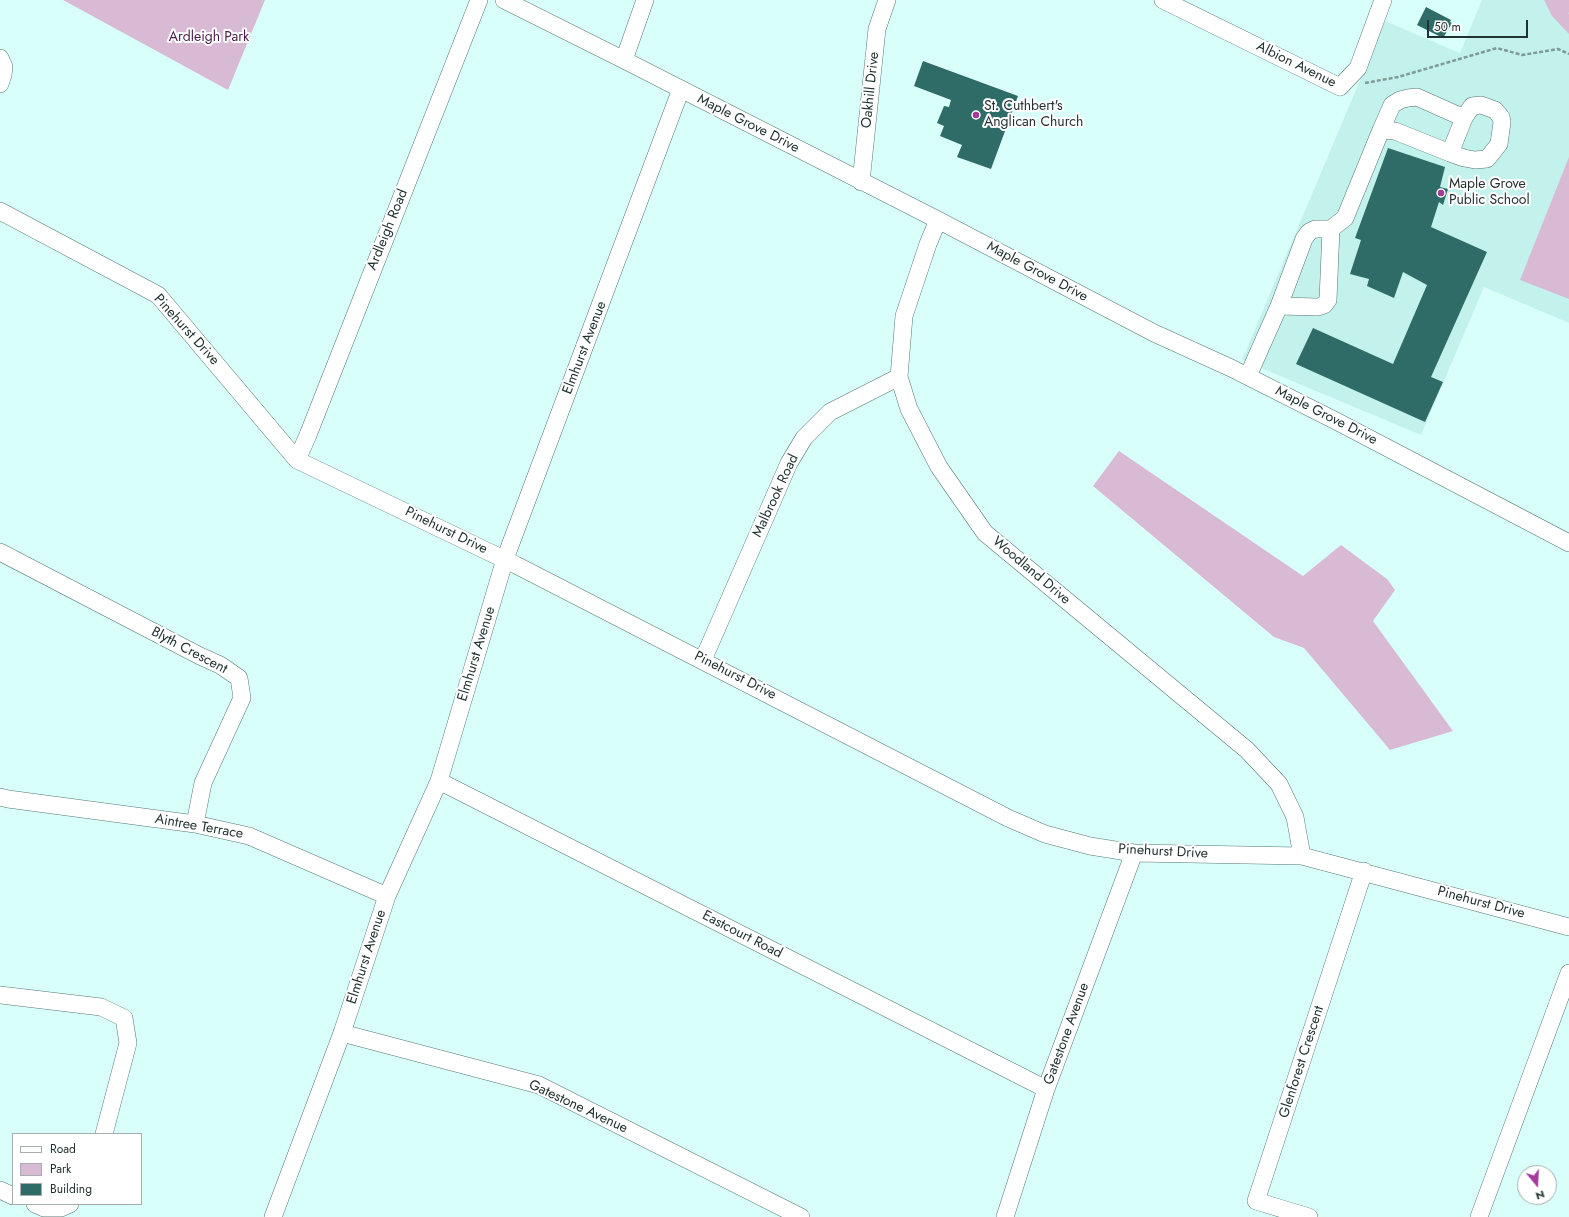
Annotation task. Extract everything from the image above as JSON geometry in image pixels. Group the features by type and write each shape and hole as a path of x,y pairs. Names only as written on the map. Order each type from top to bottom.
{"street":[{"name":"Ardleigh Road","path":"297,460 479,0"},
{"name":"Maple Grove Drive","path":"504,0 938,220 1154,333 1248,376 1569,544"},
{"path":"624,60 645,0"},
{"name":"Oakhill Drive","path":"861,182 877,30 887,0"},
{"name":"Albion Avenue","path":"1163,0 1340,87 1358,68 1383,0"},
{"path":"0,58 4,67 4,75 0,84"},
{"name":"Elmhurst Avenue","path":"273,1217 342,1033 387,896 438,781 505,559 681,90"},
{"path":"1248,376 1279,306 1304,239 1309,232 1315,229 1331,229 1345,218 1392,105 1400,100 1417,98 1464,118"},
{"path":"1381,130 1395,131 1450,153 1475,160 1487,159 1499,144 1502,122 1501,117 1495,110 1481,105 1472,106 1464,118 1450,153"},
{"name":"Pinehurst Drive","path":"0,211 158,294 297,460 505,559 1008,818 1045,834 1090,846 1134,853 1302,856 1364,871 1569,926"},
{"name":"Woodland Drive","path":"938,220 928,244 904,316 899,377 909,409 939,467 985,533 1247,750 1279,784 1295,817 1302,856"},
{"path":"1279,306 1318,307 1324,305 1328,300 1331,229"},
{"name":"Malbrook Road","path":"703,660 789,463 804,438 830,412 899,377"},
{"name":"Blyth Crescent","path":"0,552 220,665 239,678 242,698 202,783 195,824"},
{"name":"Eastcourt Road","path":"438,781 1046,1089"},
{"name":"Aintree Terrace","path":"0,797 195,824 249,836 387,896"},
{"name":"Gatestone Avenue","path":"1005,1217 1046,1089 1134,853"},
{"name":"Glenforest Crescent","path":"1309,1217 1256,1201 1364,871"},
{"path":"1479,1217 1569,973"},
{"path":"0,995 101,1007 124,1018 128,1043 104,1133"},
{"name":"Gatestone Avenue","path":"342,1033 539,1085 801,1217"},
{"path":"0,1190 12,1196"},
{"path":"37,1205 44,1208 61,1208 68,1205"}],"path":[{"path":"1340,87 1398,77 1497,48 1522,55 1558,49 1569,54"}],"shaded area":[{"name":"Maple Grove Public School","path":"1482,0 1569,0 1569,323 1484,287 1421,435 1242,360 1385,21 1460,53"}],"green space":[{"name":"Ardleigh Park","path":"63,0 265,0 228,90"},
{"path":"1544,0 1569,0 1569,13 1567,12 1569,14 1569,34 1552,16"},
{"path":"1569,157 1569,299 1520,280"},
{"path":"1119,451 1303,576 1341,545 1387,579 1395,590 1373,621 1453,731 1390,750 1304,648 1274,637 1093,486"}],"building":[{"path":"1426,7 1451,20 1450,22 1452,23 1443,38 1417,25"},
{"name":"St. Cuthbert's Anglican Church","path":"923,61 1018,96 991,169 957,157 962,145 940,136 944,126 937,123 944,106 949,107 951,100 914,86"},
{"path":"1388,148 1445,167 1440,187 1448,189 1443,205 1439,202 1431,227 1487,252 1431,377 1443,382 1425,422 1296,364 1313,328 1393,364 1427,285 1403,272 1394,298 1367,286 1369,279 1350,274 1361,240 1355,238"}],"place":[{"name":"St. Cuthbert's Anglican Church","path":"976,115"},
{"name":"Maple Grove Public School","path":"1441,193"}]}
